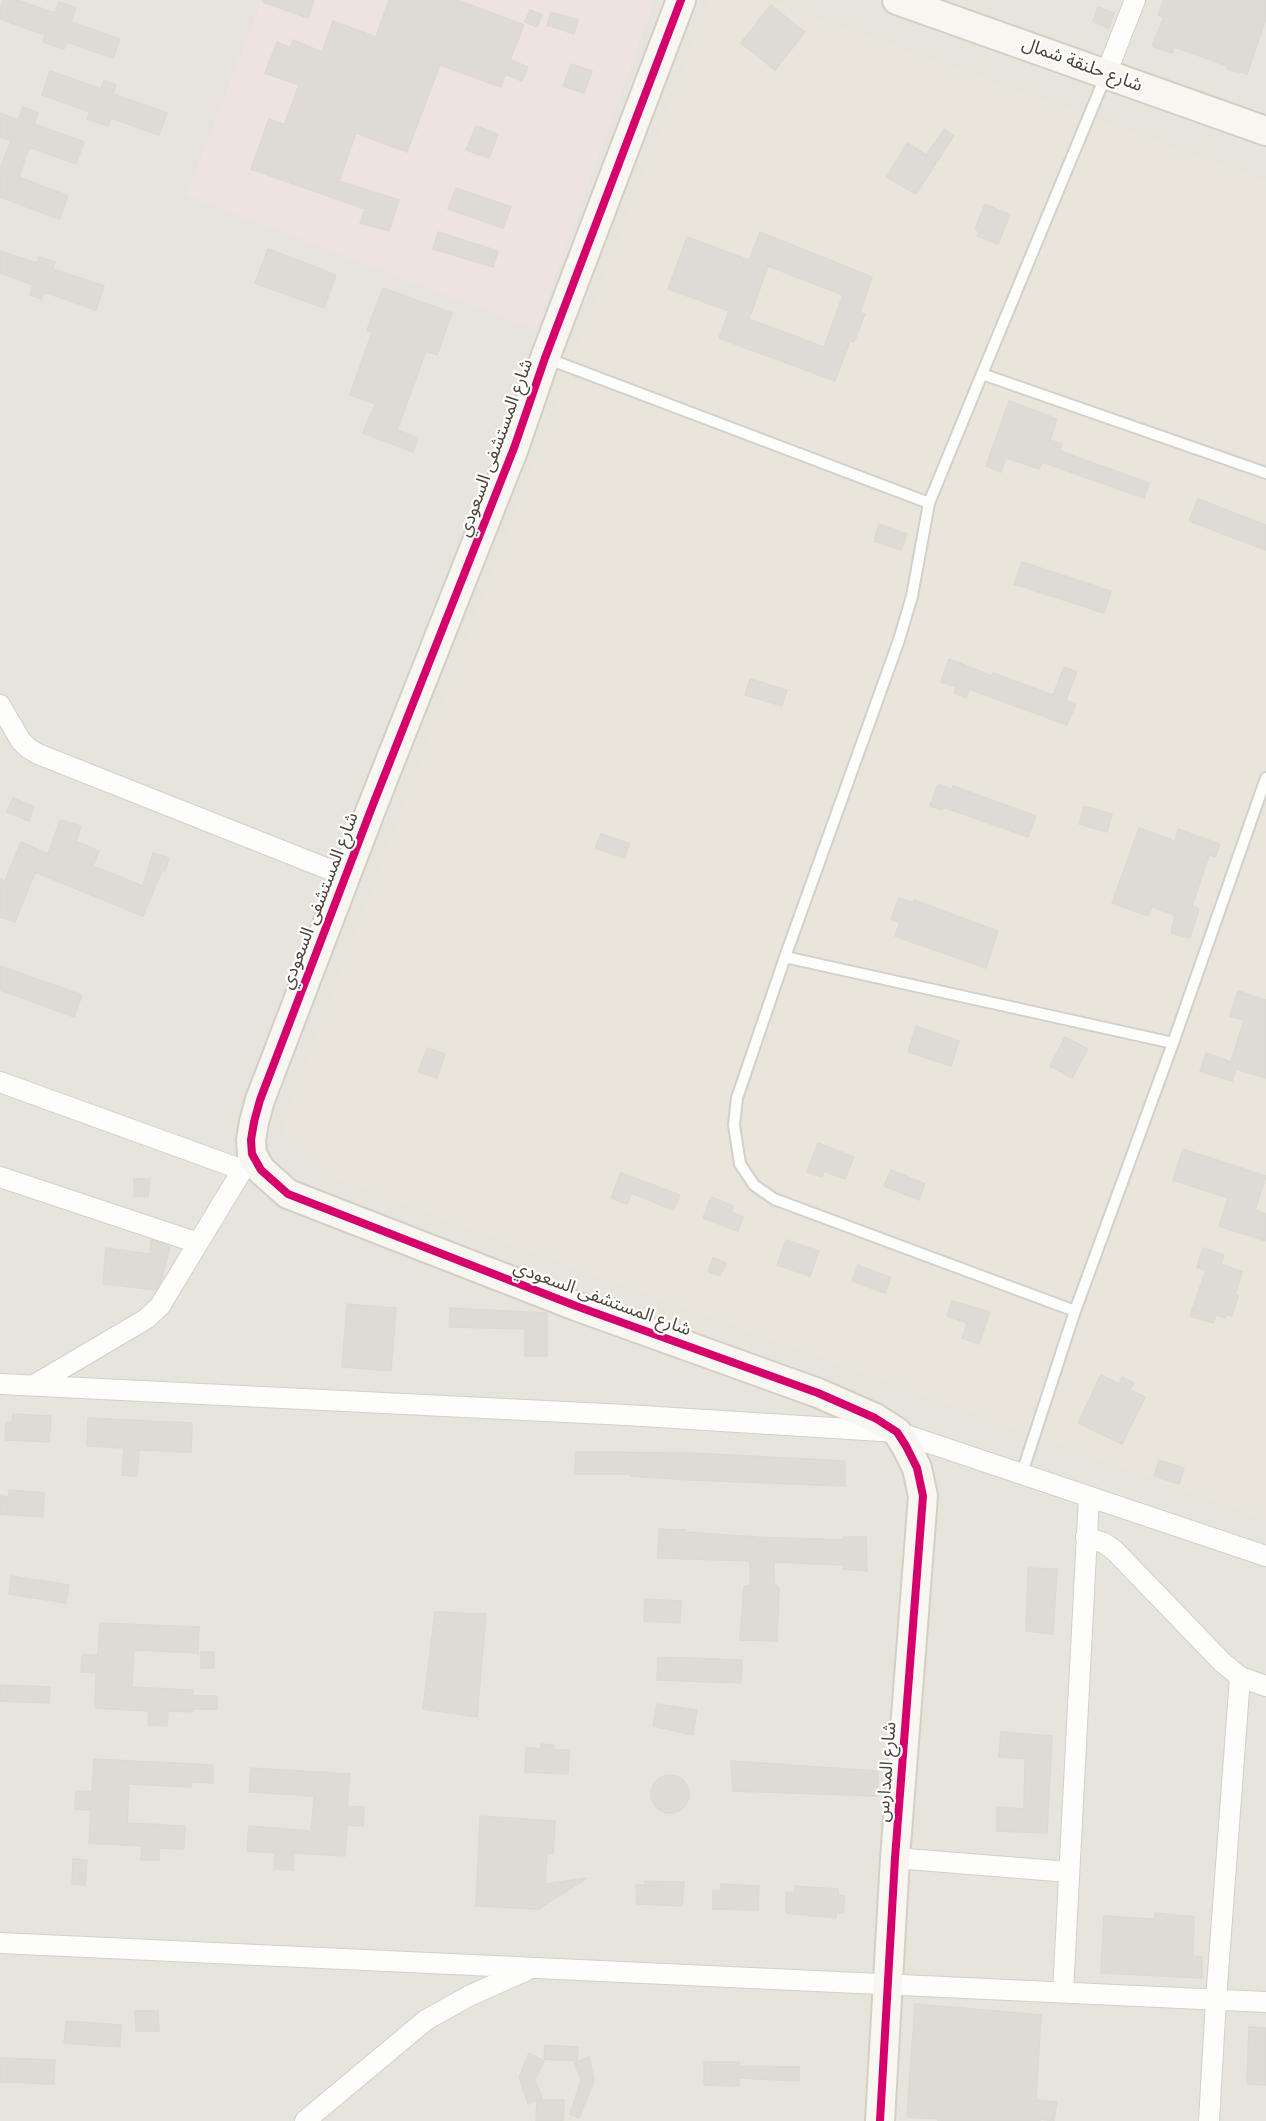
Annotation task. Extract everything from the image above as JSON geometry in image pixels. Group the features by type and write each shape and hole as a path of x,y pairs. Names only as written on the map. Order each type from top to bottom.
{"street":[{"name":"شارع المستشفى السعودي","path":"681,0 545,358 514,448 260,1100 247,1162 261,1170 288,1194 314,1206 576,1306 818,1393 868,1415 897,1432"},
{"name":"شارع حلنقة شمال","path":"897,0 1266,131"},
{"path":"1106,74 1135,0"},
{"path":"0,705 21,741 38,754 346,876"},
{"path":"0,1082 247,1162 160,1306 146,1319 34,1385"},
{"path":"0,1177 198,1244"},
{"path":"0,1384 626,1415 897,1432 1266,1556"},
{"name":"شارع المدارس","path":"880,2121 895,1858 923,1496 917,1468 897,1432"},
{"path":"1063,1992 1089,1497"},
{"path":"1086,1537 1104,1543 1114,1550 1206,1647 1240,1677 1266,1686"},
{"path":"1216,2121 1216,2000 1240,1677"},
{"path":"895,1858 1069,1872"},
{"path":"0,1943 1266,2002"},
{"path":"305,2121 426,2020 469,1996 532,1968"}],"lane":[{"path":"1075,1311 774,1199 754,1185 740,1164 734,1125 737,1098 899,640 912,596 929,503 1106,74"},
{"path":"545,358 929,503"},
{"path":"982,374 1266,473"},
{"path":"1022,1473 1075,1311 1173,1043 1266,778"},
{"path":"785,957 1173,1043"}],"shaded area":[{"path":"0,0 1266,0 1266,2121 0,2121"},
{"path":"262,0 655,0 536,330 186,195"},
{"path":"709,0 767,0 1266,181 1266,1520 335,1178 294,1146 285,1134 285,1120"}],"building":[{"path":"3,0 17,0 55,13 59,2 76,8 71,22 120,39 113,58 67,42 64,49 43,42 45,35 0,19"},
{"path":"263,0 314,0 308,18 263,2"},
{"path":"389,0 457,0 524,25 510,60 528,67 522,81 505,74 501,87 440,65 407,152 356,133 339,181 399,200 389,231 360,223 365,209 251,169 269,119 284,125 299,85 265,73 277,42 290,48 293,40 322,52 333,21 376,37"},
{"path":"1164,0 1266,0 1266,19 1247,74 1227,69 1228,66 1174,47 1172,53 1152,46 1164,17 1158,15"},
{"path":"771,5 805,32 775,70 741,43"},
{"path":"1098,7 1114,13 1109,28 1093,22"},
{"path":"530,10 542,15 537,27 525,22"},
{"path":"551,12 578,20 574,34 547,25"},
{"path":"571,64 592,71 584,93 563,86"},
{"path":"50,71 101,89 104,81 116,85 113,94 167,113 159,135 111,118 108,126 87,119 90,112 42,95"},
{"path":"23,107 38,113 34,124 84,142 76,164 29,147 19,177 68,196 59,219 0,197 0,169 11,141 0,137 0,113 18,120"},
{"path":"476,126 498,134 489,158 466,150"},
{"path":"944,129 954,136 916,194 887,177 907,143 926,155"},
{"path":"456,188 511,207 503,228 448,209"},
{"path":"985,204 1010,215 998,244 977,236 979,232 975,229"},
{"path":"438,232 498,251 493,267 433,249"},
{"path":"760,232 872,277 860,313 865,314 854,342 850,341 835,381 719,338 729,311 668,289 687,237 749,260","holes":["768,266 843,295 824,347 749,319"]},
{"path":"268,249 336,275 324,308 255,283"},
{"path":"0,251 37,263 39,257 55,262 53,269 104,286 96,310 44,292 42,299 30,295 33,285 0,273"},
{"path":"383,288 452,313 437,355 426,351 397,430 418,438 413,452 363,433 375,404 350,395 372,332 367,330"},
{"path":"1009,401 1057,419 1050,440 1062,444 1060,451 1149,483 1144,498 1042,462 1039,469 1006,458 1001,472 986,466"},
{"path":"1198,499 1266,525 1266,550 1189,521"},
{"path":"879,524 907,534 901,550 874,541"},
{"path":"1022,562 1111,591 1104,613 1014,584"},
{"path":"949,659 992,676 993,673 1053,695 1064,667 1077,672 1066,700 1076,704 1067,725 969,689 966,698 954,693 956,687 941,682"},
{"path":"750,679 787,690 782,706 745,695"},
{"path":"938,784 952,789 953,786 1036,816 1028,837 943,807 942,810 930,806"},
{"path":"13,798 34,807 29,821 7,812"},
{"path":"1084,806 1112,814 1107,832 1079,824"},
{"path":"60,820 81,826 76,841 99,851 93,866 143,886 153,853 169,858 143,916 35,872 15,922 0,917 0,879 5,881 21,842 48,854"},
{"path":"1139,828 1175,841 1178,829 1220,844 1215,857 1209,855 1192,906 1199,909 1190,938 1171,933 1175,915 1152,907 1148,916 1112,903"},
{"path":"601,834 630,844 624,858 595,848"},
{"path":"899,898 913,903 914,900 998,931 986,968 895,936 900,922 891,919"},
{"path":"0,966 82,995 74,1017 0,990"},
{"path":"1238,991 1266,1000 1266,1078 1236,1069 1232,1081 1200,1071 1206,1053 1231,1062 1244,1020 1230,1016"},
{"path":"916,1026 959,1041 951,1066 908,1052"},
{"path":"1065,1037 1088,1049 1072,1078 1050,1066"},
{"path":"427,1048 445,1054 437,1078 418,1072"},
{"path":"818,1143 854,1157 845,1179 824,1171 822,1177 807,1172"},
{"path":"1183,1149 1266,1176 1255,1210 1266,1214 1266,1241 1219,1226 1228,1198 1173,1180"},
{"path":"891,1170 925,1184 919,1200 884,1186"},
{"path":"621,1173 680,1195 673,1210 632,1193 627,1204 611,1198"},
{"path":"134,1179 150,1179 148,1197 134,1196"},
{"path":"711,1197 733,1206 731,1212 743,1217 738,1231 703,1218"},
{"path":"151,1240 170,1246 161,1282 156,1290 103,1284 106,1248 150,1254"},
{"path":"786,1240 819,1251 810,1276 777,1265"},
{"path":"1203,1248 1224,1255 1221,1264 1242,1272 1232,1316 1226,1314 1225,1318 1216,1315 1213,1323 1190,1316 1206,1270 1197,1267"},
{"path":"713,1258 726,1263 720,1276 708,1271"},
{"path":"858,1265 891,1278 885,1293 852,1281"},
{"path":"952,1301 990,1312 979,1344 962,1338 967,1323 947,1316"},
{"path":"347,1304 396,1308 391,1371 342,1367"},
{"path":"450,1308 547,1313 547,1356 525,1356 525,1329 449,1327"},
{"path":"1101,1375 1119,1384 1122,1377 1134,1383 1130,1390 1145,1397 1122,1444 1078,1423"},
{"path":"13,1414 51,1416 49,1442 5,1440 6,1422 12,1422"},
{"path":"88,1418 192,1423 191,1452 139,1450 137,1476 122,1475 124,1448 87,1446"},
{"path":"576,1452 691,1453 845,1461 845,1486 690,1480 630,1476 630,1474 575,1474"},
{"path":"1159,1460 1184,1468 1179,1484 1154,1476"},
{"path":"9,1490 44,1493 43,1517 0,1514 0,1496 9,1497"},
{"path":"659,1529 757,1537 844,1540 844,1537 866,1537 867,1571 843,1569 844,1565 774,1562 774,1583 779,1588 777,1641 740,1640 744,1586 750,1586 750,1561 658,1558"},
{"path":"1028,1568 1057,1569 1053,1634 1026,1631"},
{"path":"11,1576 69,1585 66,1603 9,1594"},
{"path":"645,1599 681,1601 680,1623 644,1621"},
{"path":"435,1612 486,1614 477,1717 423,1709"},
{"path":"100,1623 199,1627 198,1653 134,1650 132,1687 193,1690 193,1696 217,1696 217,1709 192,1709 192,1712 168,1711 167,1726 148,1725 149,1711 95,1708 96,1673 81,1672 82,1655 98,1655"},
{"path":"201,1652 214,1652 214,1668 201,1668"},
{"path":"658,1657 742,1660 741,1683 657,1680"},
{"path":"0,1685 50,1687 49,1703 0,1701"},
{"path":"657,1704 697,1710 693,1735 653,1726"},
{"path":"1001,1732 1052,1736 1047,1833 997,1831 997,1807 1024,1809 1025,1759 999,1757"},
{"path":"541,1744 554,1745 554,1750 569,1750 568,1774 525,1772 526,1748 541,1749"},
{"path":"94,1759 213,1765 213,1783 191,1782 191,1787 129,1784 127,1823 185,1826 184,1849 159,1848 159,1860 141,1860 142,1846 89,1843 91,1810 75,1809 76,1791 92,1792"},
{"path":"731,1761 878,1771 878,1796 733,1791"},
{"path":"251,1768 350,1774 347,1806 364,1807 363,1826 347,1825 345,1856 294,1853 293,1870 274,1869 275,1853 247,1851 249,1826 311,1831 314,1796 249,1792"},
{"path":"670,1775 683,1781 689,1794 683,1807 670,1813 657,1807 651,1794 657,1781"},
{"path":"480,1816 555,1821 553,1854 547,1853 545,1884 587,1878 538,1909 476,1906"},
{"path":"73,1859 87,1860 85,1885 72,1884"},
{"path":"645,1881 684,1882 682,1906 637,1904 636,1885 646,1885"},
{"path":"721,1884 759,1886 758,1910 713,1909 713,1890 720,1892"},
{"path":"795,1886 838,1889 838,1895 845,1896 843,1913 836,1913 836,1918 786,1913 786,1892 795,1894"},
{"path":"1155,1913 1194,1917 1193,1956 1202,1957 1202,1978 1101,1973 1104,1916 1155,1919"},
{"path":"915,2004 1041,2015 1036,2100 1057,2102 1054,2121 1040,2119 1040,2121 938,2121 938,2119 907,2117"},
{"path":"135,2011 158,2011 159,2031 136,2031"},
{"path":"66,2021 121,2025 120,2047 64,2043"},
{"path":"1249,2027 1266,2028 1266,2085 1247,2084"},
{"path":"545,2045 578,2047 577,2061 544,2059"},
{"path":"529,2053 544,2061 535,2080 542,2098 538,2100 564,2100 563,2121 536,2121 537,2100 528,2104 519,2077"},
{"path":"589,2057 594,2081 579,2118 570,2114 581,2080 575,2063"},
{"path":"0,2058 55,2060 54,2084 0,2082"},
{"path":"704,2062 739,2062 739,2066 799,2067 799,2081 739,2078 739,2086 704,2085"}],"cycle path":[{"path":"681,0 545,358 514,448 372,807 260,1100 251,1140 252,1154 261,1170 288,1194 576,1306 818,1393 875,1418 897,1432 917,1468 923,1496 895,1858 880,2121"}]}
